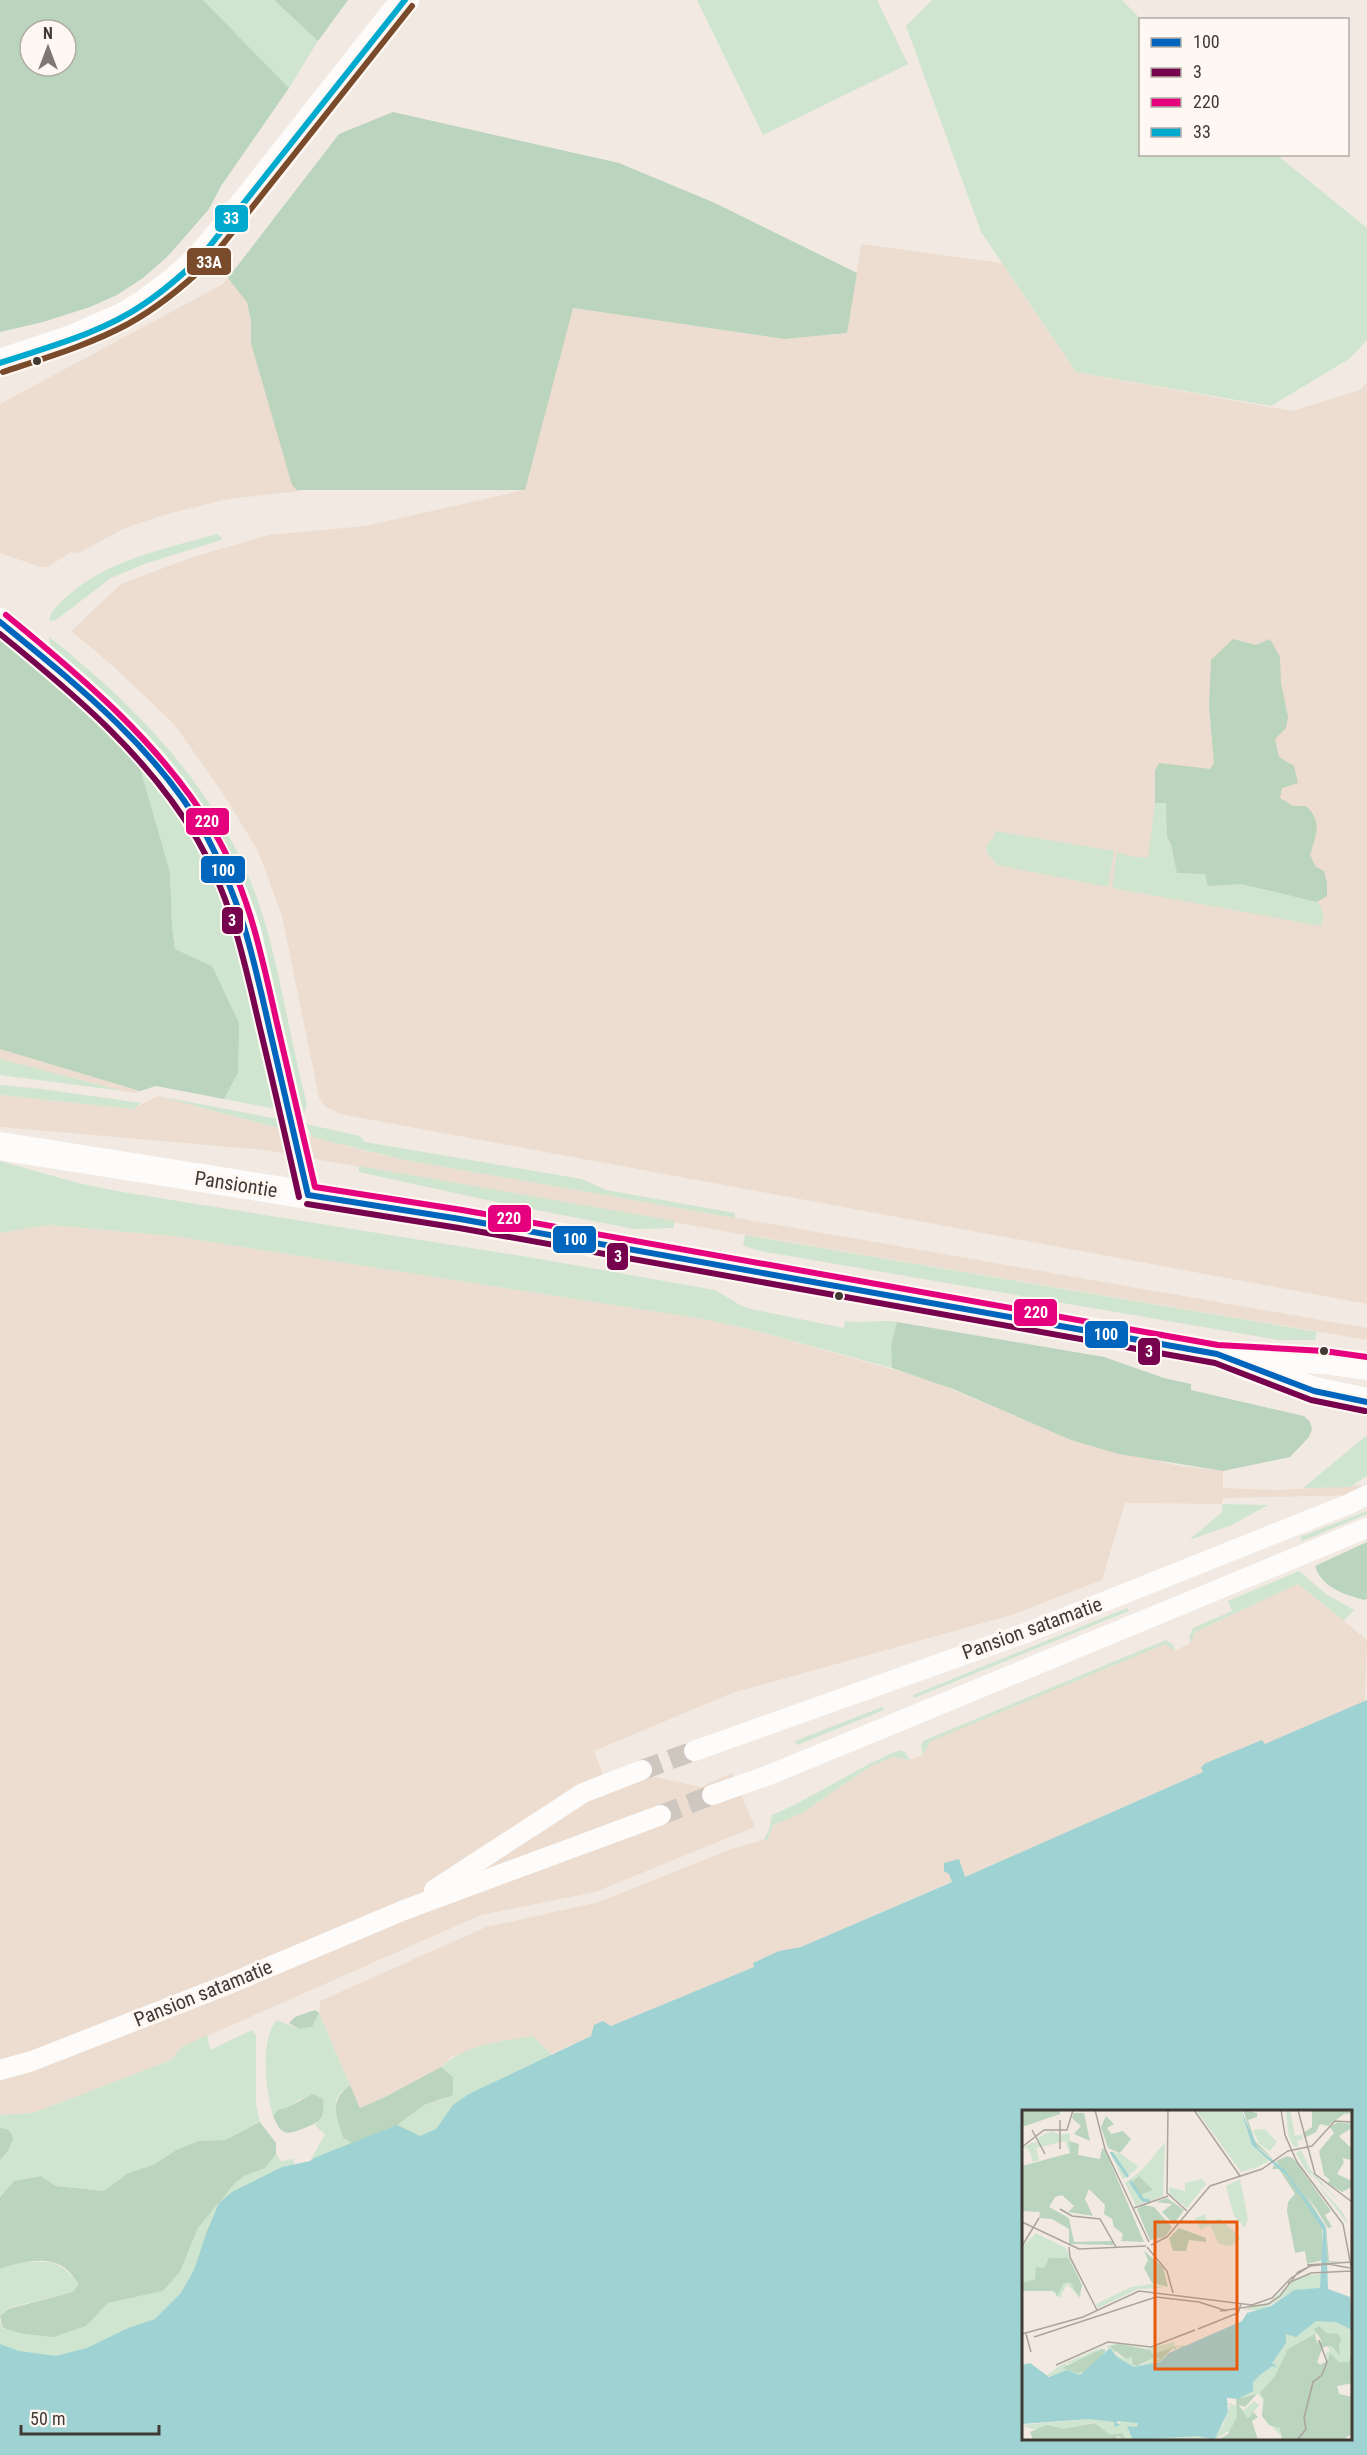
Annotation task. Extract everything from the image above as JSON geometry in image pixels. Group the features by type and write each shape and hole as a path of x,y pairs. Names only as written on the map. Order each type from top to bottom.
{"street":[{"path":"2,360 69,340 122,317 177,279 201,257 405,0"},
{"path":"0,622 90,698 136,743 178,792 212,844 234,893 247,931 308,1195"},
{"name":"Pansiontie","path":"0,1146 471,1221 1217,1354 1323,1360 1367,1366"},
{"name":"Pansiontie","path":"1217,1354 1314,1391 1367,1402"},
{"name":"Pansion satamatie","path":"694,1751 1031,1631 1367,1495"},
{"name":"Pansion satamatie","path":"712,1795 769,1775 1093,1643 1367,1528"},
{"name":"Pansion satamatie","path":"404,1910 583,1793 642,1770"},
{"name":"Pansion satamatie","path":"0,2070 32,2061 229,1984 404,1910 661,1815"}],"shaded area":[{"path":"861,244 1002,263 1076,372 1292,411 1360,390 1367,382 1367,1304 340,1114 326,1107 319,1098 282,916 258,851 224,795 174,724 114,667 71,631 121,584 193,557 269,535 365,526 524,490 572,308 784,339 847,333"},
{"path":"228,278 291,333 316,388 300,491 228,499 160,516 123,529 79,553 71,552 48,567 40,567 0,553 0,404 223,284"},
{"path":"0,1049 140,1091 134,1093 123,1091 0,1059"},
{"path":"0,1095 132,1109 158,1096 405,1160 1367,1328 1367,1340 729,1232 265,1150 0,1127"},
{"path":"48,1225 173,1236 703,1319 749,1329 927,1379 1067,1438 1175,1465 1223,1471 1223,1488 1278,1490 1367,1485 1367,1495 1223,1498 1222,1504 1125,1503 1102,1580 1015,1614 732,1693 594,1751 610,1793 652,1776 701,1787 732,1773 755,1827 595,1892 481,1915 182,2047 171,2060 33,2113 0,2115 0,1233"},
{"path":"1298,1584 1367,1640 1365,1702 1265,1744 1201,1767 1203,1772 965,1877 961,1869 949,1874 953,1881 801,1947 779,1951 754,1963 755,1967 611,2026 603,2021 591,2036 551,2054 533,2036 451,2057 441,2067 360,2108 319,2013 320,2001 486,1927 599,1902 731,1849 768,1839 773,1825 802,1813 871,1766 893,1757 908,1760 923,1755 930,1741 1165,1644 1175,1651 1190,1643 1195,1632"}],"green space":[{"path":"0,0 203,0 289,88 221,186 209,209 168,256 143,278 117,295 90,307 43,322 0,332"},
{"path":"203,0 274,0 318,41 289,88"},
{"path":"274,0 348,0 318,41"},
{"path":"697,0 877,0 908,64 763,135"},
{"path":"932,0 1122,0 1140,18 1139,156 1278,156 1367,228 1367,340 1349,359 1271,406 1076,372 981,232 906,26"},
{"path":"393,112 619,163 715,203 857,273 847,333 784,339 573,308 525,490 297,490 292,485 251,343 251,321 247,302 228,278 339,134"},
{"path":"217,534 222,538 221,540 147,563 111,578 56,620 49,621 55,609 77,588 114,566 155,551"},
{"path":"0,636 138,761 170,872 175,949 212,966 239,1023 238,1073 224,1099 156,1086 140,1091 0,1049"},
{"path":"49,637 98,678 150,728 195,783 233,844 248,876 268,934 307,1104 305,1111 302,1112 250,902 51,648"},
{"path":"1233,639 1256,645 1270,639 1280,657 1281,683 1288,717 1286,728 1275,739 1279,757 1294,766 1298,783 1282,788 1280,798 1293,806 1306,806 1315,818 1317,829 1310,855 1316,867 1324,871 1327,883 1327,896 1317,902 1241,884 1208,886 1205,874 1177,873 1171,844 1167,837 1166,803 1155,803 1155,771 1159,763 1210,769 1214,763 1209,706 1211,660"},
{"path":"138,761 192,831 231,916 276,1109 224,1099 238,1073 212,966 175,949 170,872"},
{"path":"1155,803 1166,803 1167,837 1171,844 1174,861 1206,874 1208,886 1241,884 1317,902 1323,913 1321,926 1112,888 1117,852 1135,857 1148,857"},
{"path":"995,831 1114,851 1108,887 997,865 987,853 987,845 995,835"},
{"path":"0,1059 123,1091 0,1075"},
{"path":"0,1085 141,1103 133,1109 0,1095"},
{"path":"158,1096 278,1119 278,1128 271,1126"},
{"path":"306,1124 360,1136 365,1142 582,1179 606,1190 735,1213 735,1218 405,1160 312,1137"},
{"path":"0,1161 78,1183 122,1192 534,1258 715,1290 751,1309 844,1328 845,1321 897,1322 891,1345 892,1368 749,1329 703,1319 173,1236 48,1225 0,1233"},
{"path":"359,1166 675,1221 673,1228 634,1229 359,1172"},
{"path":"745,1235 1317,1332 1315,1340 1279,1340 766,1252 743,1246"},
{"path":"897,1322 1104,1357 1164,1378 1191,1384 1191,1390 1304,1416 1310,1422 1312,1429 1309,1437 1290,1457 1223,1471 1119,1454 1071,1440 953,1389 892,1368 891,1345"},
{"path":"1367,1435 1367,1476 1350,1487 1303,1488"},
{"path":"1222,1504 1268,1505 1232,1525 1189,1540 1222,1512"},
{"path":"1367,1511 1367,1514 1302,1541 1300,1537"},
{"path":"1367,1542 1367,1599 1364,1600 1335,1589 1318,1574 1315,1566"},
{"path":"1299,1571 1326,1594 1354,1610 1344,1621 1298,1584 1195,1632 1191,1643 1189,1637 1193,1628 1232,1611 1228,1601"},
{"path":"1127,1608 1129,1611 914,1698 913,1695"},
{"path":"1166,1640 1173,1645 1175,1651 1165,1644 931,1741 923,1755 921,1745 923,1741"},
{"path":"882,1707 884,1710 797,1745 795,1741"},
{"path":"900,1750 905,1752 910,1760 893,1757 871,1766 802,1813 773,1825 768,1839 763,1841 769,1830 772,1815"},
{"path":"315,2010 319,2013 312,2027 299,2029 289,2023 295,2017"},
{"path":"319,2013 350,2085 340,2093 335,2102 397,2125 424,2105 443,2099 453,2077 441,2067 472,2049 496,2042 533,2036 551,2054 550,2064 491,2127 310,2161 325,2134 315,2126 324,2111 302,2098 278,2110 273,2116 266,2081 266,2053 271,2029 277,2020 299,2029 312,2027"},
{"path":"252,2030 256,2035 256,2105 260,2122 225,2140 199,2141 178,2149 155,2164 128,2173 104,2191 56,2186 41,2176 14,2181 0,2197 0,2160 8,2151 6,2128 0,2128 0,2115 33,2113 171,2060 182,2047 207,2035 210,2050"},
{"path":"441,2067 453,2077 453,2095 424,2105 397,2125 352,2143 343,2137 336,2108 339,2097 350,2085 360,2108"},
{"path":"313,2094 323,2099 323,2112 320,2119 296,2131 287,2133 281,2130 273,2116 278,2110"},
{"path":"260,2122 276,2143 276,2154 265,2168 244,2176 235,2183 198,2228 180,2272 163,2291 108,2303 86,2326 54,2337 24,2334 3,2328 0,2316 8,2309 73,2292 79,2284 65,2268 48,2261 23,2262 0,2269 0,2197 14,2181 41,2176 56,2186 104,2191 128,2173 155,2164 178,2149 199,2141 225,2140"},
{"path":"0,2128 9,2130 13,2139 8,2151 0,2160"},
{"path":"276,2154 281,2161 293,2159 295,2166 151,2367 0,2373 0,2320 3,2329 86,2326 108,2303 163,2291 180,2272 198,2228 235,2183 244,2176 265,2168"},
{"path":"19,2262 53,2263 65,2270 79,2284 74,2292 8,2308 0,2316 0,2269"}],"water":[{"path":"1367,1700 1367,2455 0,2455 0,2344 19,2351 56,2356 87,2348 126,2329 155,2319 181,2293 194,2270 219,2203 232,2192 282,2167 310,2161 397,2125 420,2136 436,2129 453,2105 469,2094 591,2036 594,2025 603,2021 611,2026 754,1967 753,1963 779,1951 801,1947 952,1882 949,1874 944,1871 944,1863 959,1859 965,1877 1203,1772 1201,1767 1206,1763 1262,1740 1265,1744"}],"tunnel":[{"path":"642,1770 694,1751"},
{"path":"661,1815 712,1795"}],"transit line":[{"name":"33","path":"0,363 111,323 152,299 187,270 201,257 405,0"},
{"name":"33A","path":"3,372 113,332 160,304 199,272 412,6"},
{"name":"220","path":"6,615 91,688 145,740 192,798 225,852 236,875 259,945 315,1187 462,1210 1218,1345 1324,1351 1367,1357"},
{"name":"100","path":"0,622 58,669 140,747 165,775 207,837 229,885 246,932 308,1195"},
{"name":"3","path":"0,634 82,703 133,753 178,809 209,861 228,906 242,953 299,1197"},
{"name":"100","path":"308,1195 460,1219 1217,1354 1314,1391 1367,1402"},
{"name":"3","path":"307,1204 459,1228 1215,1363 1311,1400 1365,1411"}]}
